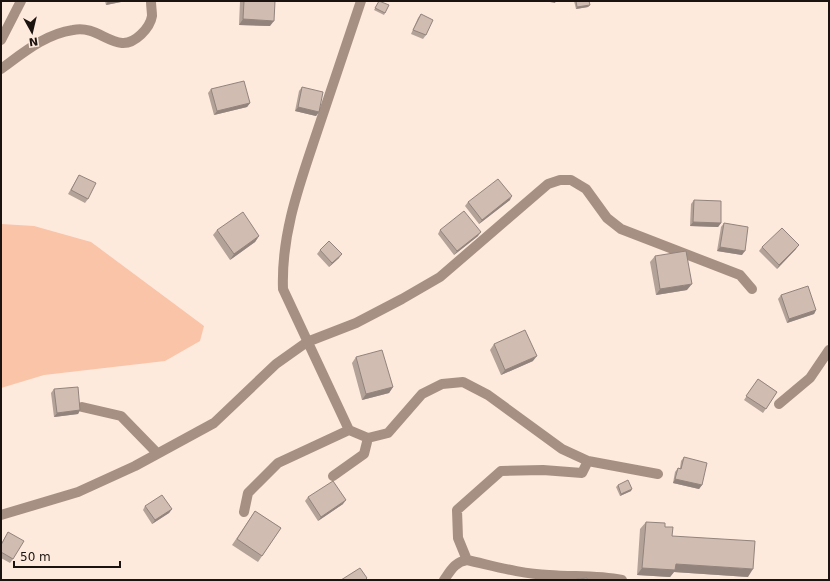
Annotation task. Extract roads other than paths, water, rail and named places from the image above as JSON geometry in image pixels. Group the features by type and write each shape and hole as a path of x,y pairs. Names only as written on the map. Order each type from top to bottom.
{"street":[{"path":"1,40 21,1"},
{"path":"1,68 49,36 68,31 91,30 122,43 134,40 145,31 152,17 151,1"},
{"path":"361,1 301,179 287,226 282,267 283,289 306,342 349,430 368,438 388,433 422,394 442,384 463,382 488,395 562,449 588,461 658,474"},
{"path":"1,515 78,492 158,453 214,423 276,364 306,342 356,323 440,277 548,184 560,180 571,180 586,189 607,218 621,229 740,275 752,290"},
{"path":"779,404 810,378 829,350"},
{"path":"82,406 121,416 158,453"},
{"path":"244,512 248,493 278,463 349,430"},
{"path":"333,476 364,454 368,438"},
{"path":"467,560 458,538 457,510 501,471 543,470 582,473 588,461"},
{"path":"444,580 454,566 461,561 467,560 518,572 548,576 587,575 622,580"}]}
